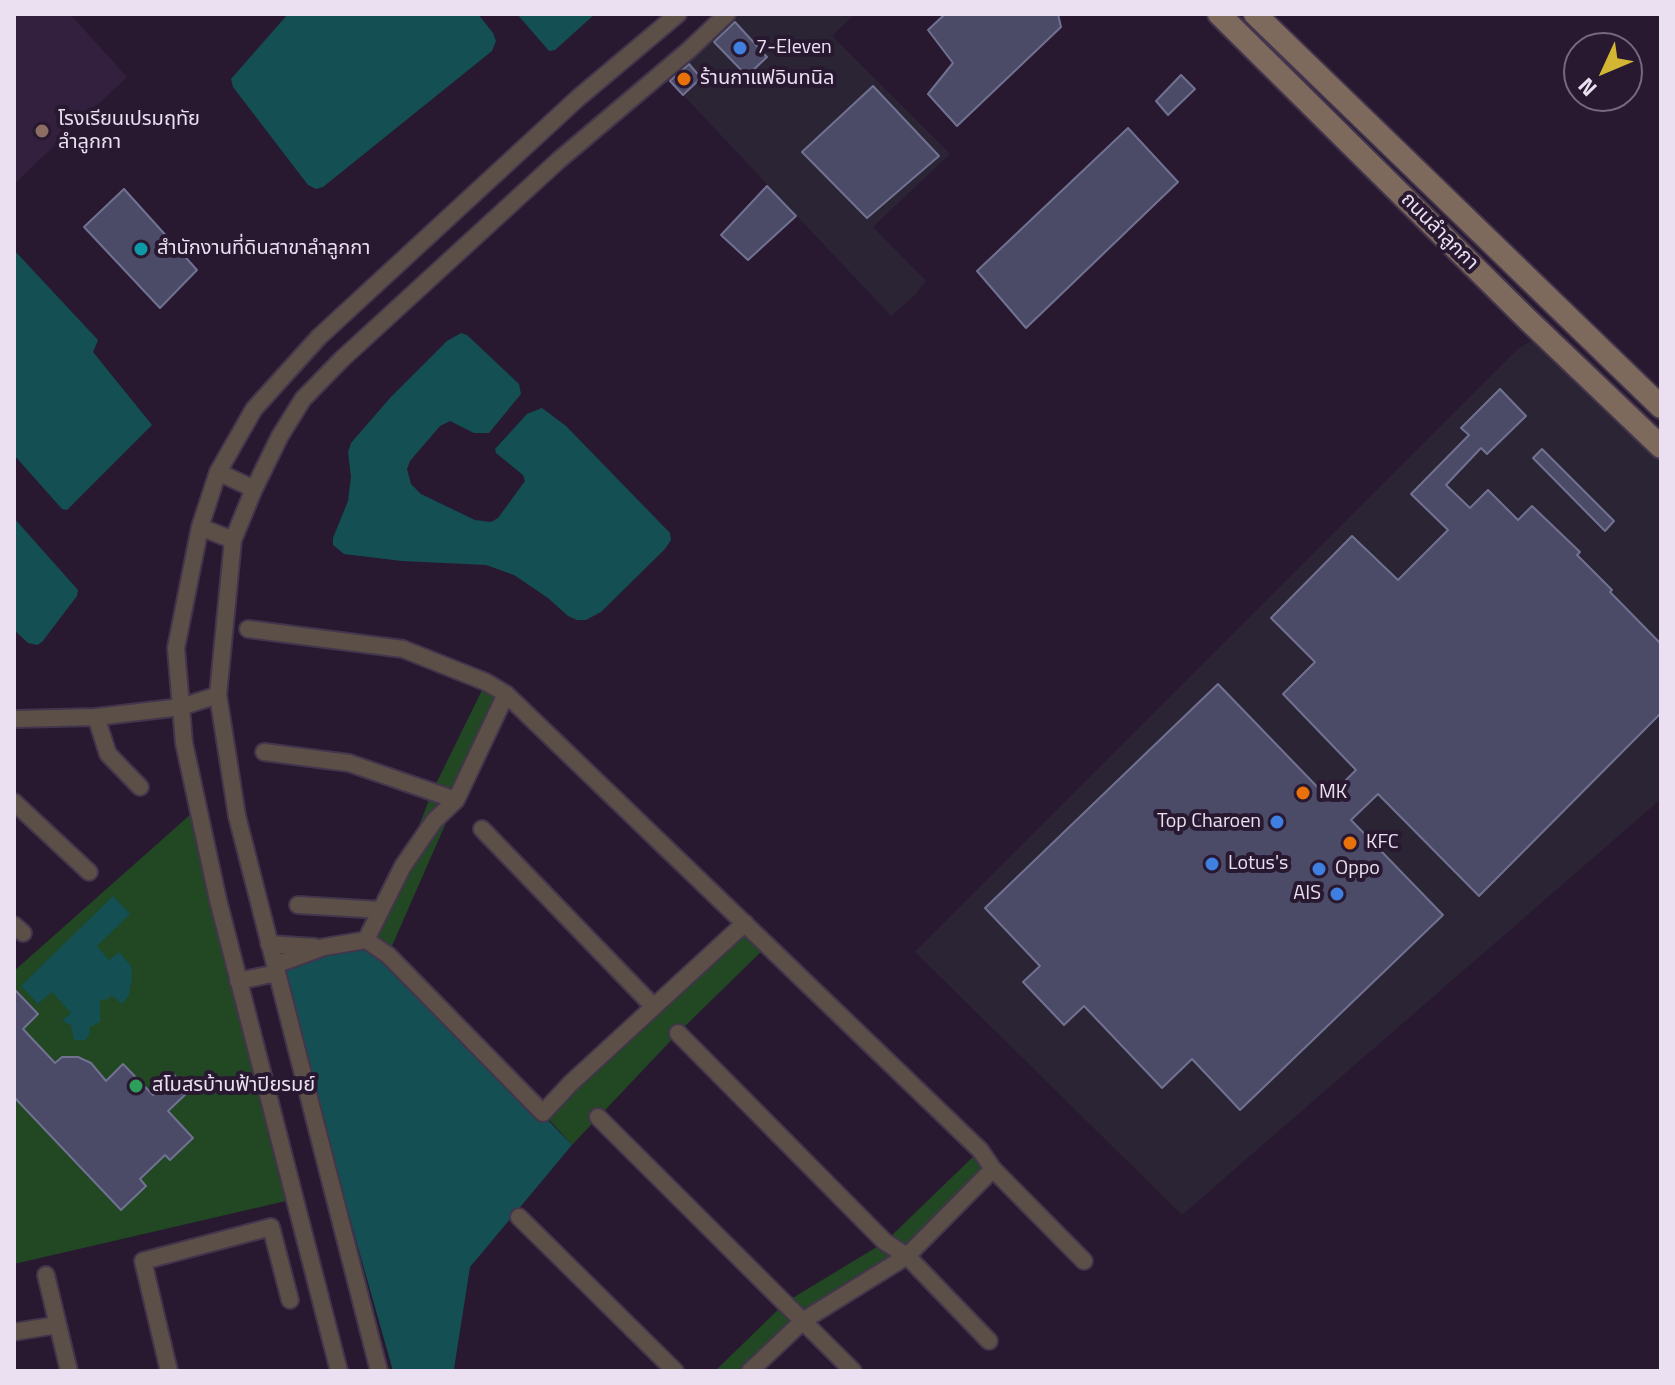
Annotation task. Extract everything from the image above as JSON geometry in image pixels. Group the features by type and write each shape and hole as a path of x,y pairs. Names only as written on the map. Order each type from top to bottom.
{"main road":[{"name":"ถนนลำลูกกา","path":"1219,14 1661,447"},
{"name":"ถนนลำลูกกา","path":"1255,14 1661,406"}],"street":[{"path":"339,1371 238,981 184,743 176,648 200,527 218,472 254,409 319,337 578,98 678,14"},
{"path":"379,1371 237,816 218,695 233,540 280,436 303,399 559,160 727,14"},
{"path":"218,472 254,489"},
{"path":"200,527 233,540"},
{"path":"248,629 403,649 486,682 506,694 980,1150 993,1169 1084,1261"},
{"path":"366,940 403,866 434,821 456,800 506,694"},
{"path":"14,719 96,717 181,707 218,695"},
{"path":"96,717 108,754 140,787"},
{"path":"264,752 349,763 456,800"},
{"path":"14,802 89,872"},
{"path":"482,829 654,1007"},
{"path":"298,905 381,910"},
{"path":"269,944 324,947 366,940 388,955 543,1113 571,1083 745,923"},
{"path":"238,981 276,969 324,947"},
{"path":"678,1033 885,1242 907,1256 989,1341"},
{"path":"598,1117 853,1371"},
{"path":"750,1371 804,1320 907,1256 993,1169"},
{"path":"519,1217 675,1371"},
{"path":"169,1371 143,1261 271,1227 290,1300"},
{"path":"46,1275 69,1371"},
{"path":"14,1332 57,1325"}],"shaded area":[{"name":"โรงเรียนเปรมฤทัย ลำลูกกา","path":"14,14 70,14 127,77 14,184"},
{"path":"288,14 478,14 496,41 492,51 323,187 316,189 308,185 233,87 231,79"},
{"path":"517,14 595,14 555,50 549,51"},
{"path":"736,14 855,14 832,36 950,154 873,227 926,281 891,316 668,79"},
{"path":"14,250 98,340 93,352 152,425 67,510 62,509 14,455"},
{"path":"461,333 467,335 519,384 521,394 489,433 474,433 450,421 440,426 410,461 407,469 411,484 421,494 475,520 491,522 498,518 525,481 523,475 495,449 527,414 542,408 566,426 670,533 671,540 665,549 601,612 586,620 568,616 514,575 486,565 402,561 344,554 333,545 348,501 351,477 348,452 351,443 390,398 447,341"},
{"path":"1530,342 1539,342 1661,461 1661,799 1182,1215 915,952 1519,348"},
{"path":"14,518 78,590 77,596 37,645 28,643 14,630"},
{"path":"486,682 506,694 388,955 366,940 403,866 433,790"},
{"name":"สโมสรบ้านฟ้าปิยรมย์","path":"191,814 286,1201 14,1264 14,971"},
{"path":"113,896 130,914 97,946 109,960 119,952 131,966 129,995 122,1004 111,995 109,999 100,1000 100,1022 90,1027 85,1040 74,1040 71,1025 62,1021 71,1013 52,992 38,1004 21,986"},
{"path":"745,923 768,945 678,1033 572,1145 543,1113"},
{"path":"361,945 388,955 572,1145 470,1267 454,1369 445,1371 393,1371 278,964"},
{"path":"980,1150 993,1169 907,1256 804,1320 750,1371 715,1371 786,1302 885,1242"}],"building":[{"path":"945,14 1058,14 1061,27 957,126 928,94 953,63 928,30"},
{"name":"7-Eleven","path":"735,22 767,57 747,76 714,42"},
{"name":"ร้านกาแฟอินทนิล","path":"689,64 701,78 683,95 670,81"},
{"path":"1181,75 1195,89 1168,115 1156,101"},
{"path":"873,86 939,156 867,218 802,152"},
{"path":"1128,128 1178,182 1026,328 977,271"},
{"path":"767,186 796,216 748,260 721,235"},
{"name":"สำนักงานที่ดินสาขาลำลูกกา","path":"124,189 197,270 160,308 84,227"},
{"path":"1500,389 1526,416 1487,454 1481,448 1446,485 1470,508 1488,490 1518,520 1532,506 1580,552 1577,555 1661,644 1661,713 1479,896 1378,794 1351,820 1443,915 1240,1110 1192,1059 1162,1088 1084,1006 1064,1025 1023,982 1040,966 985,908 1218,684 1328,798 1356,770 1283,694 1315,662 1271,618 1352,536 1398,580 1448,530 1411,494 1469,435 1461,428"},
{"path":"1542,449 1614,521 1605,531 1533,458"},
{"path":"14,989 38,1014 23,1029 55,1063 62,1057 78,1057 91,1063 106,1081 123,1064 153,1095 174,1075 189,1091 168,1111 193,1138 170,1160 165,1155 140,1179 146,1186 121,1210 14,1097"}],"place":[{"name":"7-Eleven","path":"740,48"},
{"name":"ร้านกาแฟอินทนิล","path":"684,79"},
{"name":"โรงเรียนเปรมฤทัย ลำลูกกา","path":"42,131"},
{"name":"สำนักงานที่ดินสาขาลำลูกกา","path":"141,249"},
{"name":"MK","path":"1303,793"},
{"name":"Top Charoen","path":"1277,822"},
{"name":"KFC","path":"1350,843"},
{"name":"Lotus's","path":"1212,864"},
{"name":"Oppo","path":"1319,869"},
{"name":"AIS","path":"1337,894"},
{"name":"สโมสรบ้านฟ้าปิยรมย์","path":"136,1086"}]}
